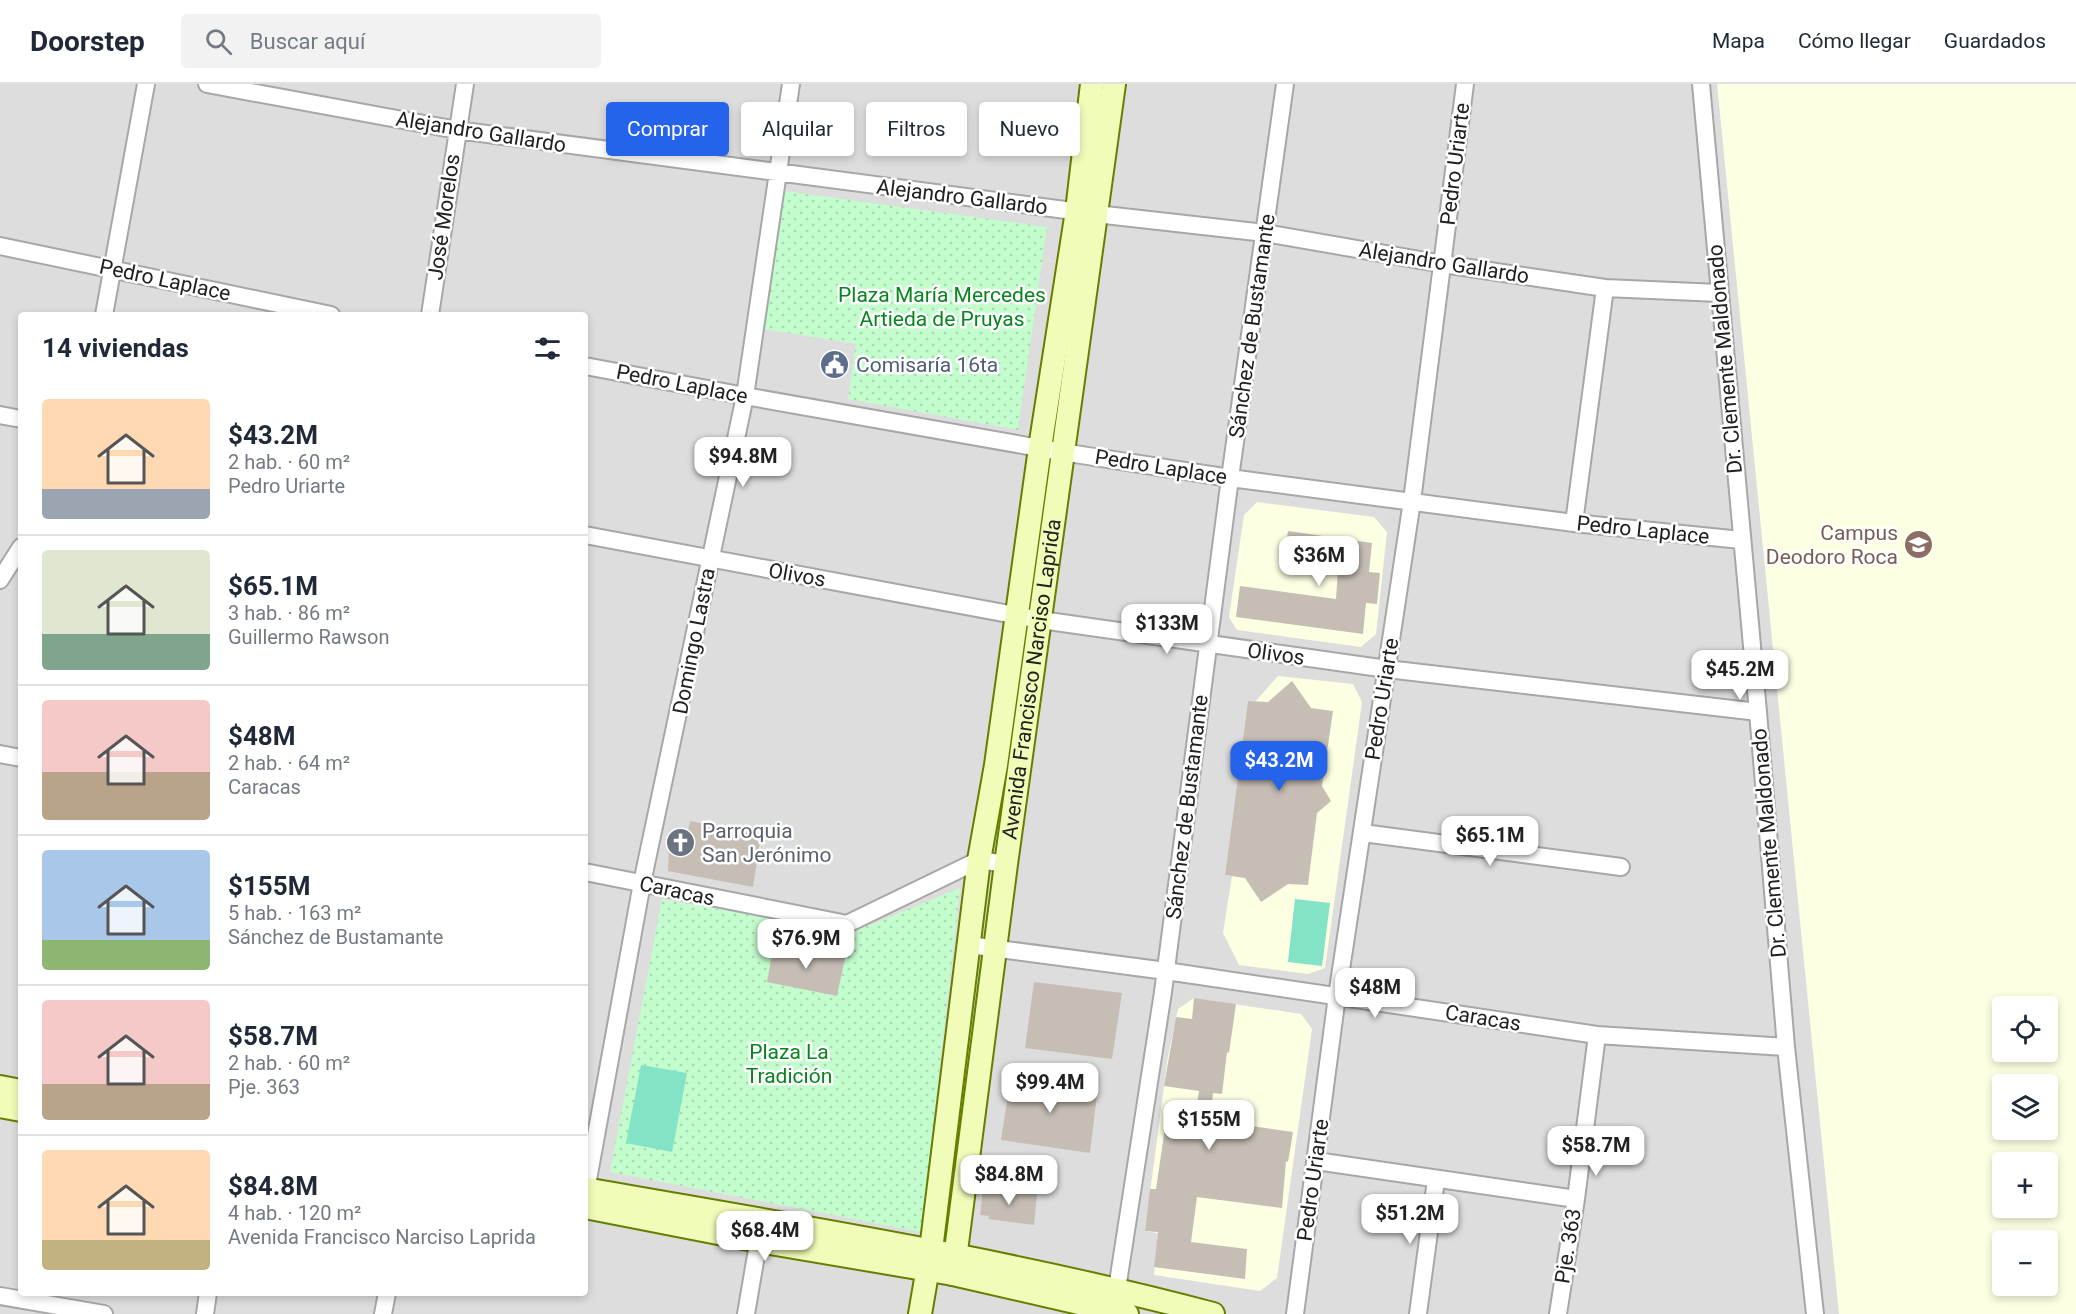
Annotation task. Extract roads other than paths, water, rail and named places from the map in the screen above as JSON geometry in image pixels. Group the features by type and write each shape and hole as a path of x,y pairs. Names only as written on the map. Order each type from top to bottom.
{"main road":[{"name":"Avenida Francisco Narciso Laprida","path":"954,1264 1062,452 1086,212 1092,84"},
{"name":"Avenida Francisco Narciso Laprida","path":"920,1314 929,1260 980,860 996,765 1040,448 1086,212 1114,84"},
{"path":"0,1087 18,1090"},
{"path":"0,1106 18,1109"},
{"path":"588,1196 760,1231 1117,1289 1213,1314"},
{"path":"954,1264 1113,1312"}],"street":[{"path":"105,312 146,84"},
{"name":"Alejandro Gallardo","path":"207,84 457,130 778,173 1265,233 1443,264 1605,288 1719,293"},
{"name":"José Morelos","path":"430,312 465,84"},
{"name":"Domingo Lastra","path":"588,1179 642,883 745,396 791,84"},
{"name":"Sánchez de Bustamante","path":"1113,1312 1166,971 1230,478 1285,84"},
{"name":"Pedro Uriarte","path":"1295,1314 1337,996 1412,501 1465,84"},
{"name":"Dr. Clemente Maldonado","path":"1701,84 1786,1047 1815,1314"},
{"name":"Pedro Laplace","path":"0,246 317,312"},
{"path":"1574,523 1605,288"},
{"name":"Pedro Laplace","path":"588,367 1062,452 1230,478 1574,523 1742,540"},
{"path":"0,415 18,418"},
{"name":"Olivos","path":"588,536 1041,620 1387,669 1758,712"},
{"path":"7,573 18,553"},
{"path":"0,754 18,757"},
{"path":"1363,833 1621,867"},
{"path":"980,860 1006,864"},
{"name":"Caracas","path":"588,873 847,924 980,860"},
{"name":"Caracas","path":"969,945 1166,971 1597,1035 1786,1047"},
{"name":"Pje. 363","path":"1558,1314 1576,1200 1597,1035"},
{"path":"1316,1161 1576,1200"},
{"path":"1418,1314 1436,1180"},
{"path":"746,1314 760,1231"},
{"path":"0,1296 104,1314"},
{"path":"205,1314 208,1296"},
{"path":"383,1314 386,1296"}],"place":[{"name":"Comisaría 16ta","path":"835,365"},
{"name":"Campus Deodoro Roca","path":"1919,545"},
{"name":"Parroquia San Jerónimo","path":"681,843"}],"park label":[{"name":"Plaza María Mercedes Artieda de Pruyas","path":"942,307"},
{"name":"Plaza La Tradición","path":"789,1064"}]}
